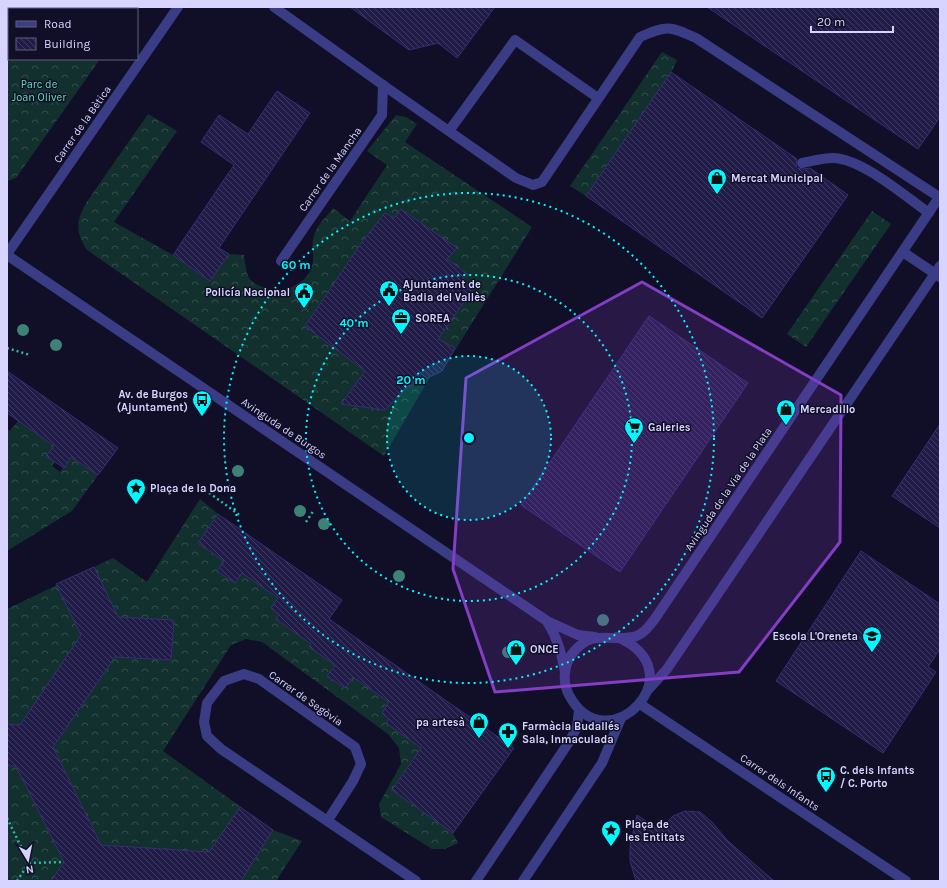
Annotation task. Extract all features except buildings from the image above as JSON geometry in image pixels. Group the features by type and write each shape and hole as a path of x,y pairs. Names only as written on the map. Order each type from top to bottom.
{"street":[{"name":"Carrer de la Bètica","path":"7,254 178,7"},
{"path":"274,7 449,132 516,178 533,185 542,182 640,37 659,29 674,28 696,38 940,197"},
{"path":"449,132 515,40 598,98"},
{"name":"Carrer de la Mancha","path":"281,260 382,115 383,85"},
{"path":"802,163 832,158 847,160 862,166 929,213"},
{"name":"Avinguda de la Via de la Plata","path":"617,636 634,637 644,632 654,620 940,197"},
{"path":"647,692 649,681 648,666 641,652 630,642 617,636 595,637 582,644 572,655 565,672 568,694 580,710 592,717 607,720 621,718 629,714 640,704 647,692 667,669 938,272 903,252"},
{"name":"Avinguda de Burgos","path":"7,254 547,621 578,635 595,637"},
{"name":"Avinguda de Burgos","path":"547,621 556,637 562,653 565,672"},
{"name":"Carrer de Segòvia","path":"328,820 353,782 361,764 355,747 259,679 244,674 224,681 207,703 204,722 207,736 220,749 328,820 416,881"},
{"name":"Carrer dels Infants","path":"640,704 906,881"},
{"path":"476,881 570,742 577,727 580,710"},
{"path":"523,881 602,763 621,718"}],"path":[{"path":"7,348 30,355"},
{"path":"200,487 241,516"},
{"path":"306,522 314,510"},
{"path":"7,818 29,863"},
{"path":"29,863 64,862"},
{"path":"17,881 29,863"}],"highlighted area":[{"path":"642,282 841,395 840,542 739,672 495,692 453,569 466,378"}],"green space":[{"name":"Parc de Joan Oliver","path":"7,7 135,7 8,8 8,60 99,60 16,178 7,181"},
{"path":"662,52 677,60 671,73 586,196 570,186"},
{"path":"148,114 177,131 114,222 173,255 210,281 229,254 244,255 249,277 255,284 268,289 283,290 290,288 304,280 312,267 313,239 320,224 333,208 350,221 387,165 367,151 396,115 406,117 417,124 405,142 532,227 442,371 430,377 384,456 87,250 80,237 78,226 80,216 86,203"},
{"path":"872,211 891,224 806,347 787,334"},
{"path":"18,421 54,446 47,456 55,461 52,466 60,472 71,457 98,475 72,511 7,551 7,429 10,431"},
{"path":"200,499 218,514 342,600 329,619 514,748 453,833 458,843 445,849 432,849 381,817 379,804 401,764 399,748 388,734 262,642 246,639 231,645 163,751 273,830 302,841 276,881 7,881 7,609 113,558 147,582"}],"place":[{"name":"Mercat Municipal","path":"717,195"},
{"name":"Ajuntament de Badia del Vallès","path":"389,307"},
{"name":"Policía Nacional","path":"304,309"},
{"name":"SOREA","path":"401,335"},
{"name":"Av. de Burgos (Ajuntament)","path":"202,417"},
{"name":"Mercadillo","path":"786,426"},
{"name":"Galeries","path":"634,444"},
{"name":"Plaça de la Dona","path":"136,505"},
{"name":"Escola L'Oreneta","path":"872,653"},
{"name":"ONCE","path":"516,666"},
{"name":"pa artesà","path":"479,739"},
{"name":"Farmàcia Budallés Sala, Inmaculada","path":"508,749"},
{"name":"C. deis lnfants / C. Porto","path":"826,793"},
{"name":"Plaça de les Entitats","path":"611,847"}]}
